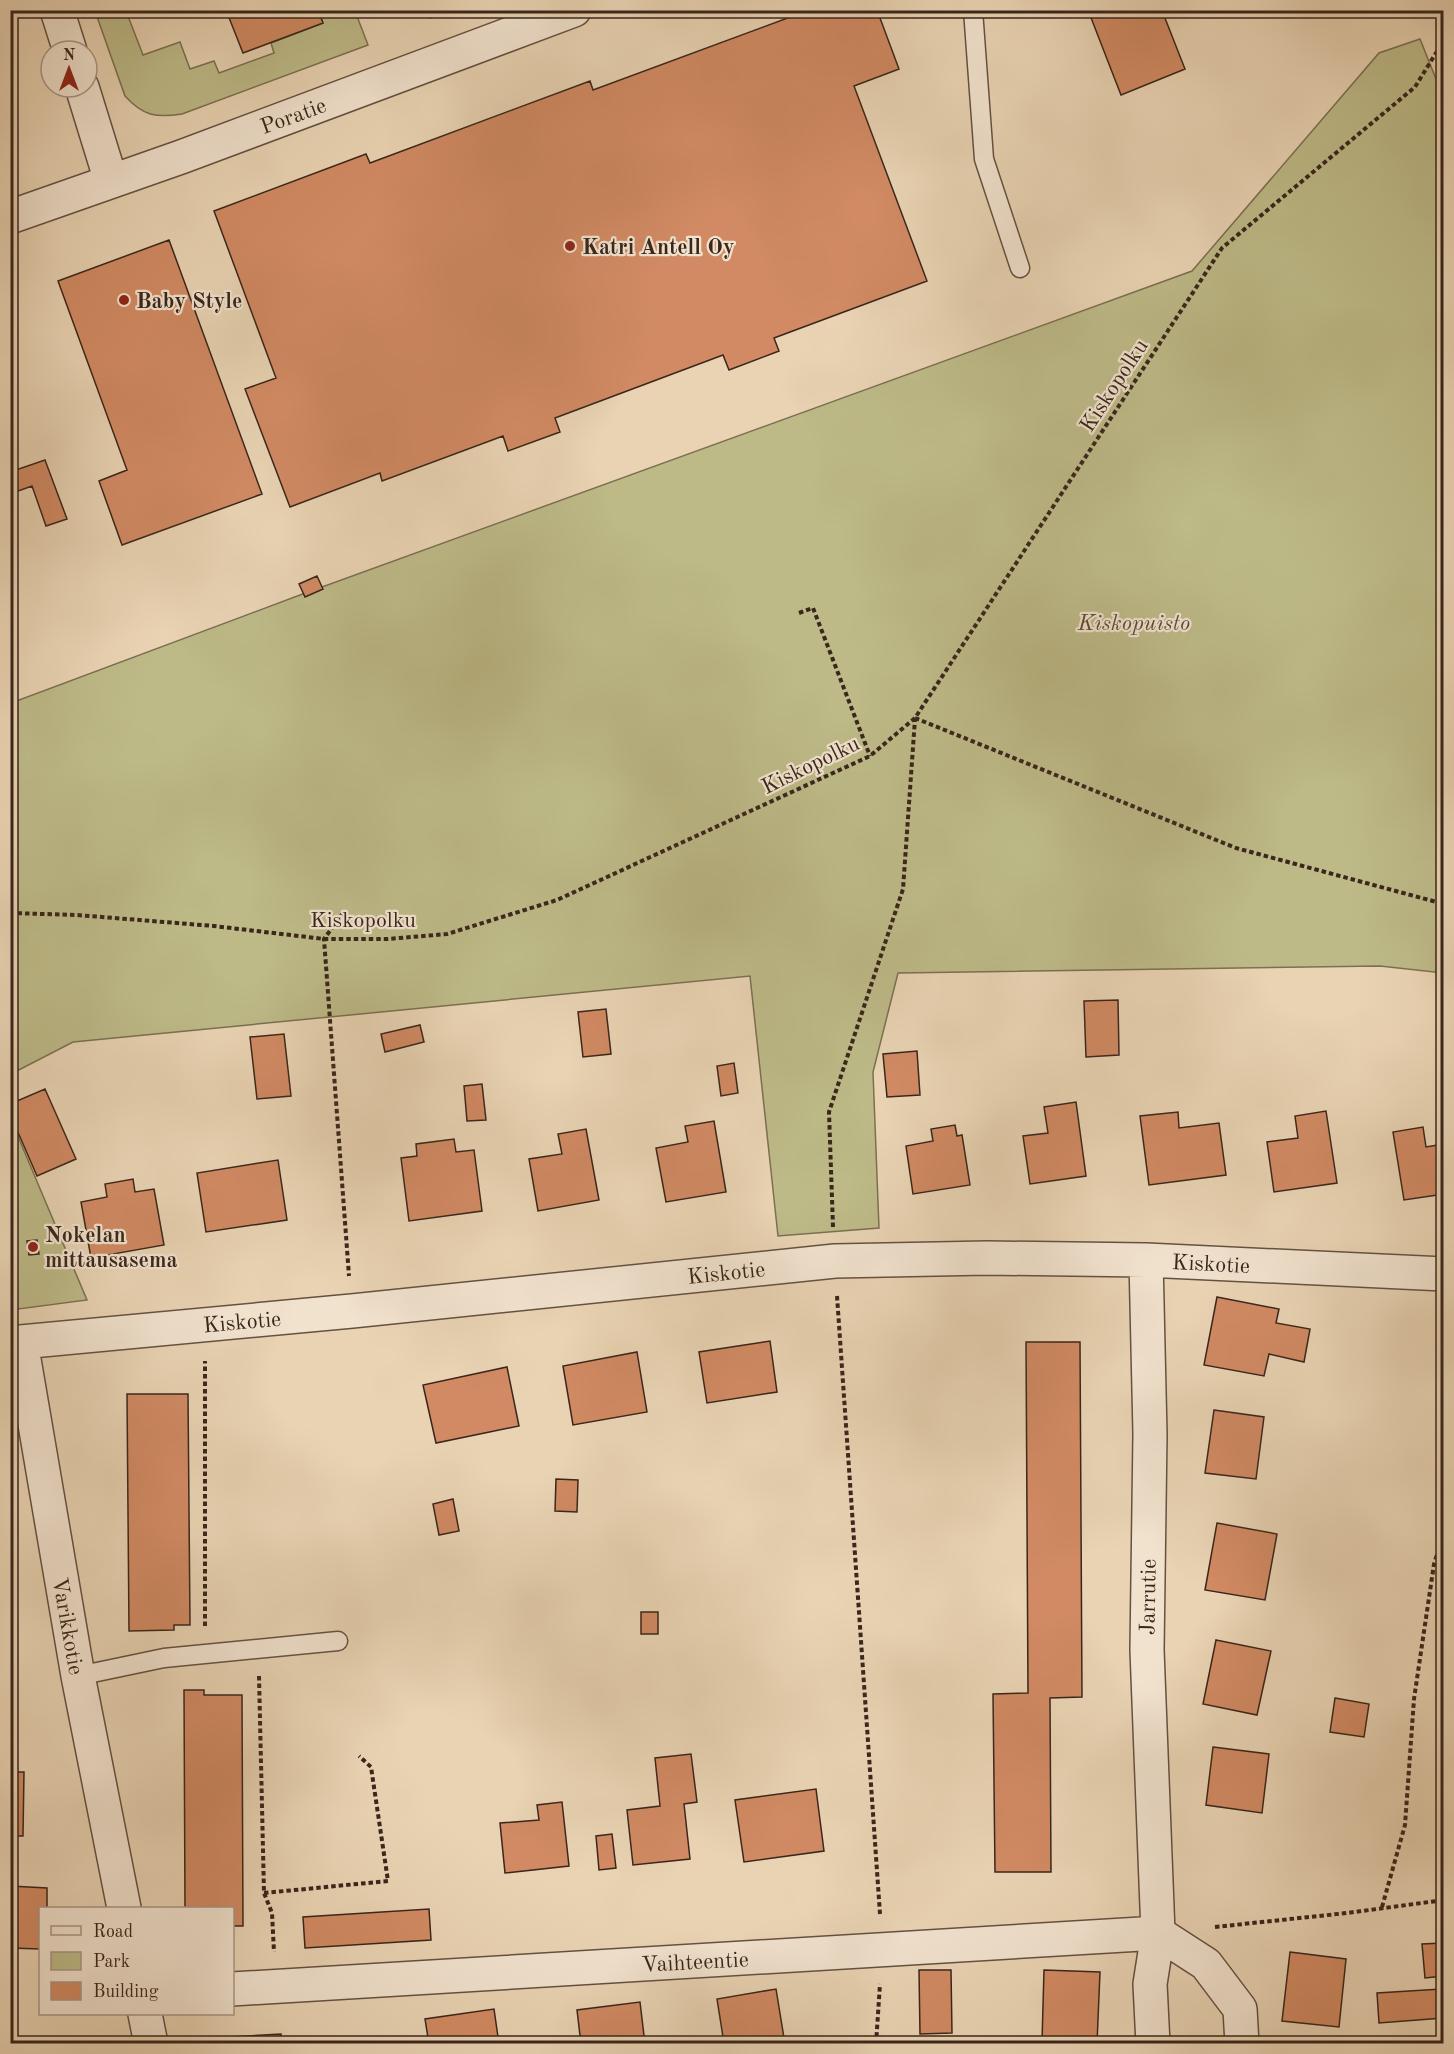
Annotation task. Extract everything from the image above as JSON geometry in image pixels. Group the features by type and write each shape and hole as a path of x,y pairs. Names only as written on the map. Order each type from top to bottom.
{"street":[{"path":"57,10 66,39"},
{"name":"Poratie","path":"10,217 181,157 574,10"},
{"path":"86,99 111,181"},
{"name":"Kiskotie","path":"16,1343 835,1261 987,1258 1146,1260 1443,1274"},
{"name":"Jarrutie","path":"1146,1260 1150,1434 1147,1650 1158,1933 1150,1984 1154,2043"},
{"name":"Varikkotie","path":"16,1343 124,1907"},
{"path":"1158,1933 1206,1964 1240,2008 1242,2043"},
{"name":"Vaihteentie","path":"234,1989 1158,1933"},
{"path":"145,2015 151,2043"}],"lane":[{"path":"973,10 984,159 1020,268"},
{"path":"78,1676 164,1658 338,1641"}],"path":[{"path":"1440,10 1443,20"},
{"name":"Kiskopolku","path":"10,913 77,915 214,926 324,939 388,939 447,934 557,900 870,756 915,718 1222,248 1415,87 1443,40"},
{"path":"799,613 813,608 870,756"},
{"path":"833,1229 829,1112 903,889 915,718 1236,848 1443,904"},
{"path":"343,913 324,939 349,1277"},
{"path":"837,1296 882,1951 876,2043"},
{"path":"204,1654 206,1357"},
{"path":"1382,1907 1405,1825 1414,1699 1434,1564 1443,1533"},
{"path":"259,1649 264,1893 272,1914 275,1986"},
{"path":"264,1893 388,1881 371,1767 359,1756"},
{"path":"1158,1933 1347,1914 1443,1899"}],"green space":[{"path":"95,11 126,11 143,55 180,42 190,69 214,61 219,73 274,53 271,43 323,23 318,11 355,11 368,45 182,114 165,116 144,112 125,96"},
{"name":"Kiskopuisto","path":"1420,39 1444,99 1443,973 1380,966 898,973 873,1072 879,1228 778,1236 750,976 73,1042 11,1074 11,703 300,595 1192,271 1379,53"},
{"path":"11,1120 87,1300 11,1310"}],"building":[{"path":"226,10 318,10 323,23 243,53"},
{"path":"427,10 451,10 430,18"},
{"name":"Katri Antell Oy","path":"791,10 877,10 899,69 854,86 927,281 774,338 779,351 729,370 723,355 555,418 560,432 508,451 503,436 382,481 380,473 290,507 245,389 276,378 214,211 366,154 370,163 590,81 593,90 793,16"},
{"path":"1088,10 1169,10 1163,13 1185,69 1121,95"},
{"path":"169,240 262,494 122,545 99,481 127,470 58,281"},
{"path":"45,460 67,519 46,526 32,486 10,494 10,472"},
{"path":"317,576 323,589 305,597 299,584"},
{"path":"1118,1000 1119,1055 1086,1057 1084,1001"},
{"path":"606,1009 611,1054 583,1057 578,1012"},
{"path":"420,1025 424,1042 385,1052 381,1034"},
{"path":"284,1034 291,1096 257,1099 250,1037"},
{"path":"917,1051 920,1095 887,1097 883,1054"},
{"path":"734,1063 738,1093 721,1096 717,1066"},
{"path":"482,1084 486,1120 467,1121 464,1086"},
{"path":"45,1089 76,1159 37,1176 10,1114 10,1104"},
{"path":"1076,1102 1086,1176 1030,1184 1023,1136 1048,1133 1044,1107"},
{"path":"1326,1111 1337,1183 1274,1192 1267,1142 1298,1138 1295,1116"},
{"path":"1178,1112 1179,1128 1219,1123 1226,1175 1149,1185 1140,1116"},
{"path":"714,1121 726,1192 666,1202 656,1148 688,1142 685,1126"},
{"path":"955,1125 957,1136 962,1135 970,1185 913,1194 906,1146 933,1141 931,1129"},
{"path":"1423,1127 1426,1147 1444,1144 1444,1194 1404,1200 1393,1132"},
{"path":"586,1129 599,1200 538,1211 529,1159 562,1154 558,1134"},
{"path":"454,1139 456,1152 474,1150 482,1211 409,1221 401,1158 417,1156 416,1144"},
{"path":"278,1160 287,1220 206,1232 197,1173"},
{"path":"133,1179 135,1192 154,1189 164,1245 91,1258 81,1202 107,1197 105,1184"},
{"name":"Nokelan mittausasema","path":"37,1240 39,1254 29,1255 27,1241"},
{"path":"1217,1297 1279,1309 1276,1323 1310,1329 1304,1362 1269,1354 1264,1376 1204,1365"},
{"path":"770,1341 777,1392 707,1403 699,1352"},
{"path":"1026,1342 1080,1342 1082,1697 1050,1698 1051,1872 995,1872 993,1694 1028,1693"},
{"path":"637,1352 647,1412 573,1425 563,1366"},
{"path":"507,1367 519,1426 436,1443 423,1385"},
{"path":"127,1394 188,1394 190,1625 174,1625 174,1630 129,1631"},
{"path":"1214,1410 1264,1417 1256,1479 1205,1473"},
{"path":"556,1479 578,1480 577,1512 555,1511"},
{"path":"453,1499 459,1531 439,1535 433,1504"},
{"path":"1217,1523 1277,1534 1265,1600 1205,1590"},
{"path":"641,1612 658,1612 658,1634 641,1634"},
{"path":"1216,1640 1271,1651 1257,1715 1203,1704"},
{"path":"184,1690 204,1690 204,1695 242,1695 243,1926 234,1926 234,1907 185,1907"},
{"path":"1335,1698 1369,1704 1364,1737 1330,1732"},
{"path":"1213,1747 1269,1754 1262,1813 1206,1805"},
{"path":"691,1754 697,1802 684,1804 690,1859 633,1865 627,1810 660,1806 655,1758"},
{"path":"10,1772 24,1772 23,1836 10,1836"},
{"path":"816,1789 824,1851 744,1862 735,1800"},
{"path":"562,1802 569,1866 505,1873 500,1823 539,1820 537,1805"},
{"path":"612,1834 616,1868 599,1870 596,1836"},
{"path":"10,1886 47,1888 47,1907 39,1907 39,1949 10,1948"},
{"path":"429,1909 431,1940 305,1948 303,1917"},
{"path":"1443,1943 1444,1976 1425,1978 1422,1944"},
{"path":"1290,1952 1346,1959 1339,2027 1282,2021"},
{"path":"919,1970 951,1970 952,2033 920,2034"},
{"path":"1044,1970 1100,1972 1097,2044 1042,2042"},
{"path":"776,1989 785,2044 713,2044 712,2039 723,2037 717,1999"},
{"path":"1441,1989 1443,2018 1379,2023 1377,1993"},
{"path":"640,2002 645,2044 581,2044 577,2010"},
{"path":"494,2009 499,2044 429,2044 425,2019"},
{"path":"281,2034 281,2044 231,2044 231,2037"}],"place":[{"name":"Katri Antell Oy","path":"570,246"},
{"name":"Baby Style","path":"124,300"},
{"name":"Nokelan mittausasema","path":"33,1247"}]}
